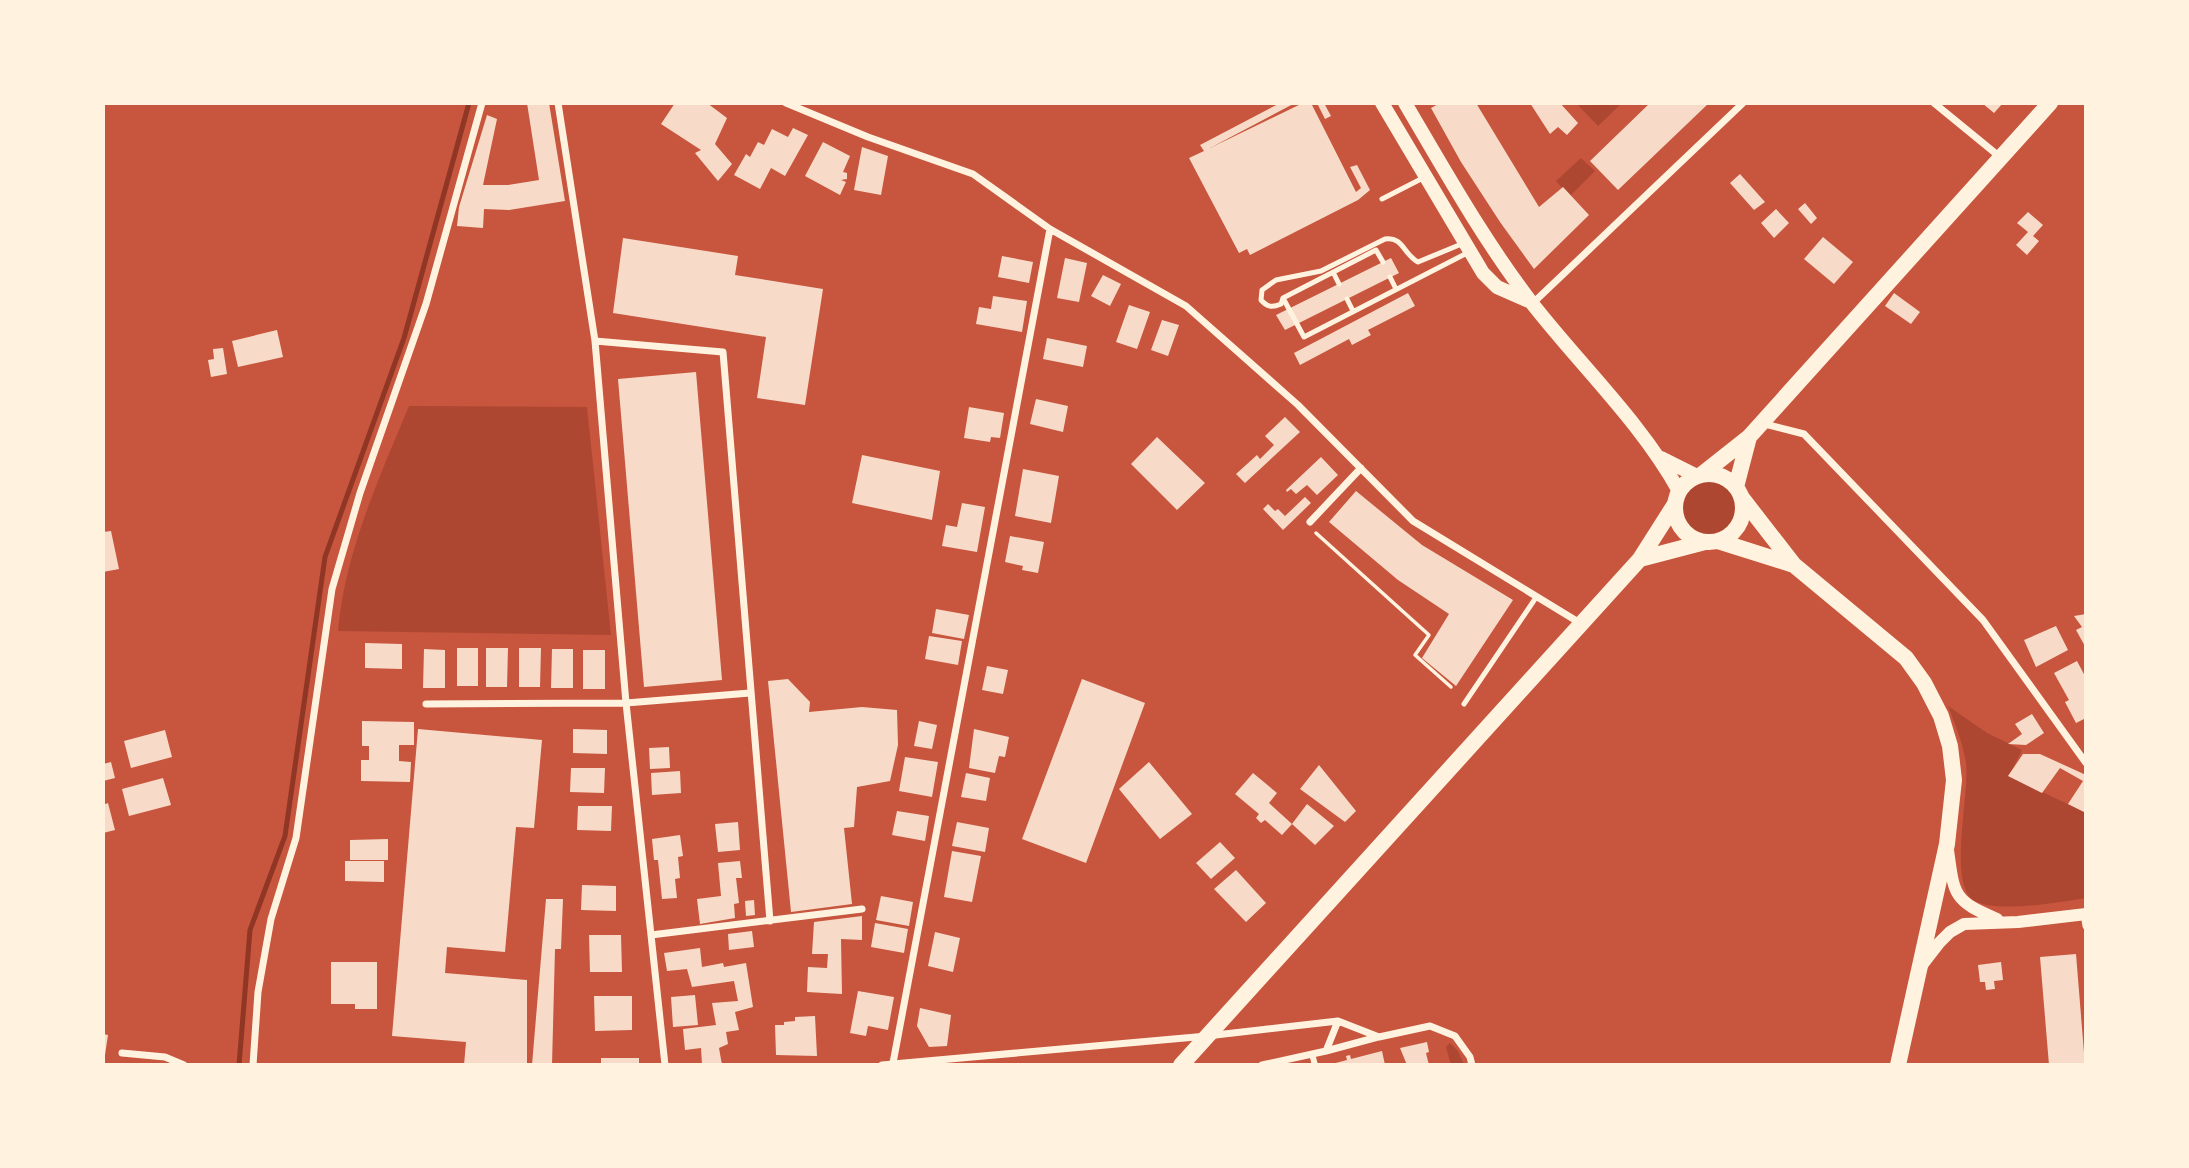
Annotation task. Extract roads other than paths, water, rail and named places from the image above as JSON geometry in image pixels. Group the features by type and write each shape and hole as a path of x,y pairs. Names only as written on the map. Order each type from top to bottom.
{"main road":[{"path":"1382,103 1483,273 1497,287 1532,303"},
{"path":"1405,103 1492,248 1532,303 1660,457 1677,497 1679,525 1686,533 1794,565"},
{"path":"1181,1065 1640,559 1684,484 1749,438 2050,103"},
{"path":"1640,559 1728,536 1741,520 1739,492 1749,438"},
{"path":"1660,457 1698,476 1720,475 1739,492 1794,565 1906,658 1941,716 1950,746 1954,780 1947,844 1898,1065"}],"street":[{"path":"253,1065 258,992 271,919 296,838 332,589 360,492 426,304 482,103"},
{"path":"558,103 595,341 626,703 665,1065"},
{"path":"786,103 868,137 973,174 1050,229 1186,306 1298,405 1413,521 1580,623"},
{"path":"1532,303 1743,103"},
{"path":"1934,103 2000,157"},
{"path":"893,1063 1050,229"},
{"path":"595,341 723,352 770,921"},
{"path":"1760,423 1804,434 1964,600 1983,620 2086,763"},
{"path":"1310,522 1361,468"},
{"path":"426,704 626,703 750,693"},
{"path":"1947,844 1952,882 1961,898 1970,908 2001,921"},
{"path":"651,936 862,909"},
{"path":"1922,966 1950,932 1964,924 2085,918"},
{"path":"882,1065 1207,1036 1338,1021 1379,1037"},
{"path":"1326,1051 1338,1021"},
{"path":"1262,1065 1430,1026 1455,1037 1470,1057 1472,1065"},
{"path":"122,1053 165,1058 184,1065"},
{"path":"1312,1054 1315,1065"}],"lane":[{"path":"1382,199 1425,177"},
{"path":"1383,262 1376,250 1283,298 1281,304 1266,306 1261,300 1262,290 1276,280 1321,271 1385,239 1393,237 1399,241 1413,260 1418,262 1466,247"},
{"path":"1283,298 1304,337 1396,289 1466,247"},
{"path":"1333,272 1339,284"},
{"path":"1390,277 1396,289"},
{"path":"1347,299 1353,311"},
{"path":"1464,704 1537,596"}],"waterway":[{"path":"239,1065 250,930 285,836 325,557 404,338 469,103"}]}
